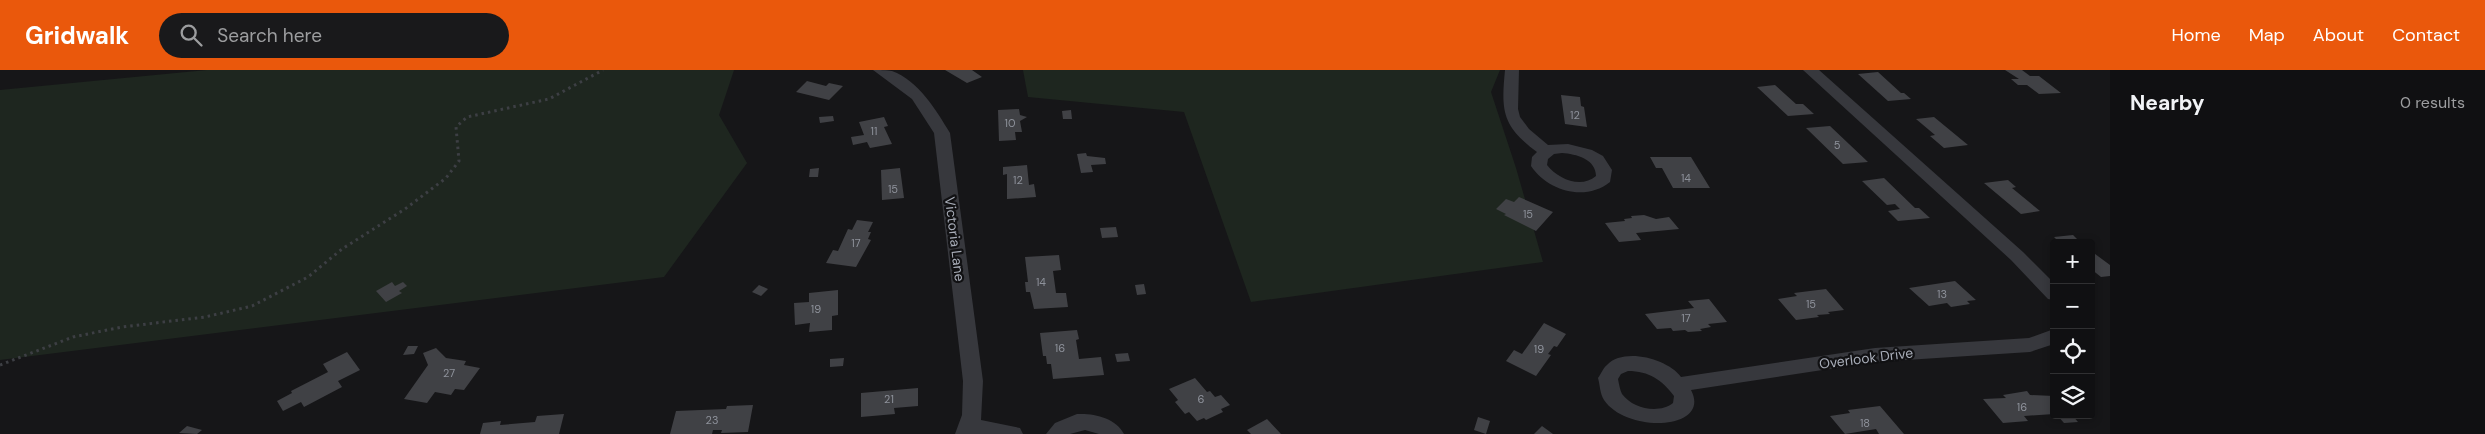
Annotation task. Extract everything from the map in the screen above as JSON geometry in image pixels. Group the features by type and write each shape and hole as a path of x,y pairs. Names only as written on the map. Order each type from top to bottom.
{"street":[{"name":"Victoria Lane","path":"880,70 912,88 925,103 942,133 973,381 968,430"},
{"path":"1512,70 1509,108 1514,123 1526,137 1546,151"},
{"path":"1810,70 2017,256 2050,290"},
{"name":"Overlook Drive","path":"1677,385 1875,355 2021,346 2050,337"},
{"path":"1056,434 1072,423 1088,422 1102,425 1114,434"},
{"path":"968,430 1014,434"}],"path":[{"path":"0,365 73,338 122,327 205,317 252,306 308,277 342,249 405,209 446,178 460,161 456,127 466,118 548,99 603,70"}],"shaded area":[{"path":"207,70 734,70 719,115 747,163 664,277 0,360 0,90"},
{"path":"1023,70 1500,70 1491,92 1516,168 1543,262 1251,302 1184,112 1028,97"}],"building":[{"path":"945,70 972,70 982,77 967,83"},
{"path":"2005,70 2022,70 2030,76 2039,76 2061,93 2039,94 2027,85 2018,85 2011,79 2019,79"},
{"path":"1878,72 1901,93 1904,93 1911,99 1888,101 1858,74"},
{"path":"807,81 826,86 829,83 843,86 829,100 796,92"},
{"path":"1775,85 1796,104 1803,104 1814,114 1788,116 1757,87"},
{"path":"1561,95 1580,97 1581,106 1584,107 1587,127 1565,124"},
{"path":"1019,109 1020,115 1027,117 1020,121 1022,132 1015,132 1016,140 999,141 998,110"},
{"path":"1071,110 1072,119 1063,119 1062,111"},
{"path":"833,116 834,121 820,123 819,117"},
{"path":"884,117 888,126 884,127 892,144 870,148 867,142 853,145 851,137 864,135 859,122"},
{"path":"1934,117 1968,145 1944,148 1930,136 1935,135 1916,119"},
{"path":"1830,126 1868,162 1843,164 1806,128"},
{"path":"1086,153 1087,156 1105,158 1106,164 1091,165 1093,172 1081,173 1077,154"},
{"path":"1650,157 1691,157 1710,188 1673,188 1662,168 1656,168"},
{"path":"1027,165 1029,185 1034,184 1036,197 1007,199 1007,174 1003,175 1003,167"},
{"path":"819,168 818,177 809,177 810,169"},
{"path":"900,168 904,198 882,200 881,170"},
{"path":"1884,178 1915,208 1919,208 1930,218 1898,221 1888,211 1900,209 1895,204 1887,205 1862,181"},
{"path":"2008,180 2016,187 2012,188 2040,211 2021,214 1984,183"},
{"path":"1519,197 1553,212 1536,231 1496,209 1506,199 1514,202"},
{"path":"1644,215 1656,219 1669,217 1679,229 1636,233 1641,240 1619,242 1605,223 1625,221 1624,219 1632,218 1631,216"},
{"path":"857,220 873,222 868,232 871,232 868,239 871,240 856,267 826,263 833,250 838,251 848,229 852,230"},
{"path":"1116,227 1118,237 1102,238 1100,228"},
{"path":"2073,235 2077,239 2056,239 2054,237"},
{"path":"2095,254 2110,265 2110,276 2101,277 2095,272"},
{"path":"1059,255 1061,270 1053,271 1056,293 1066,293 1068,307 1034,309 1030,292 1026,292 1025,282 1028,282 1025,257"},
{"path":"1955,281 1976,300 1967,301 1970,304 1951,307 1947,303 1929,306 1909,288"},
{"path":"392,282 395,286 403,282 407,286 399,291 402,293 386,302 376,291"},
{"path":"1144,284 1146,294 1137,295 1135,285"},
{"path":"759,285 768,289 761,296 752,292"},
{"path":"1826,289 1844,310 1817,315 1819,317 1796,320 1778,299 1797,296 1794,293"},
{"path":"838,290 838,315 832,316 832,330 809,332 810,323 795,325 794,303 809,302 809,293"},
{"path":"1709,299 1727,322 1708,324 1711,327 1700,329 1702,331 1673,331 1671,328 1657,329 1645,314 1694,308 1688,301"},
{"path":"1544,323 1566,334 1557,347 1554,346 1548,354 1551,355 1536,376 1506,361 1514,350 1522,354"},
{"path":"1077,330 1079,339 1076,340 1079,359 1101,357 1104,375 1053,379 1051,364 1047,364 1046,356 1043,356 1040,333"},
{"path":"408,346 418,346 414,354 403,355"},
{"path":"436,348 446,358 466,361 464,365 480,368 464,390 455,389 451,395 435,392 427,403 404,399 428,365 423,353"},
{"path":"347,352 360,370 338,381 342,387 304,407 301,402 283,411 277,401 292,393 291,391 328,372 323,364"},
{"path":"1128,353 1130,361 1117,362 1115,354"},
{"path":"844,358 843,366 830,367 830,359"},
{"path":"1195,378 1207,392 1210,391 1215,397 1221,395 1230,405 1221,409 1223,412 1206,420 1204,418 1197,421 1189,412 1185,414 1175,402 1178,400 1169,389"},
{"path":"918,388 918,406 894,408 895,414 861,417 861,393"},
{"path":"2027,391 2030,395 2050,396 2050,414 2024,416 2028,421 2003,423 1983,399 2006,398 2003,395"},
{"path":"753,405 748,432 721,433 722,430 713,430 712,434 670,434 676,411 726,409 727,406"},
{"path":"1880,406 1904,434 1879,434 1876,429 1845,434 1830,416 1850,413 1848,410"},
{"path":"564,414 559,434 480,434 483,423 501,421 500,425 535,422 537,416"},
{"path":"1478,417 1490,421 1486,434 1474,430"},
{"path":"1267,419 1281,434 1251,434 1247,430"},
{"path":"2060,419 2075,419 2078,422 2064,423"},
{"path":"187,426 202,430 197,434 179,433"},
{"path":"1542,426 1553,434 1534,434"}]}
